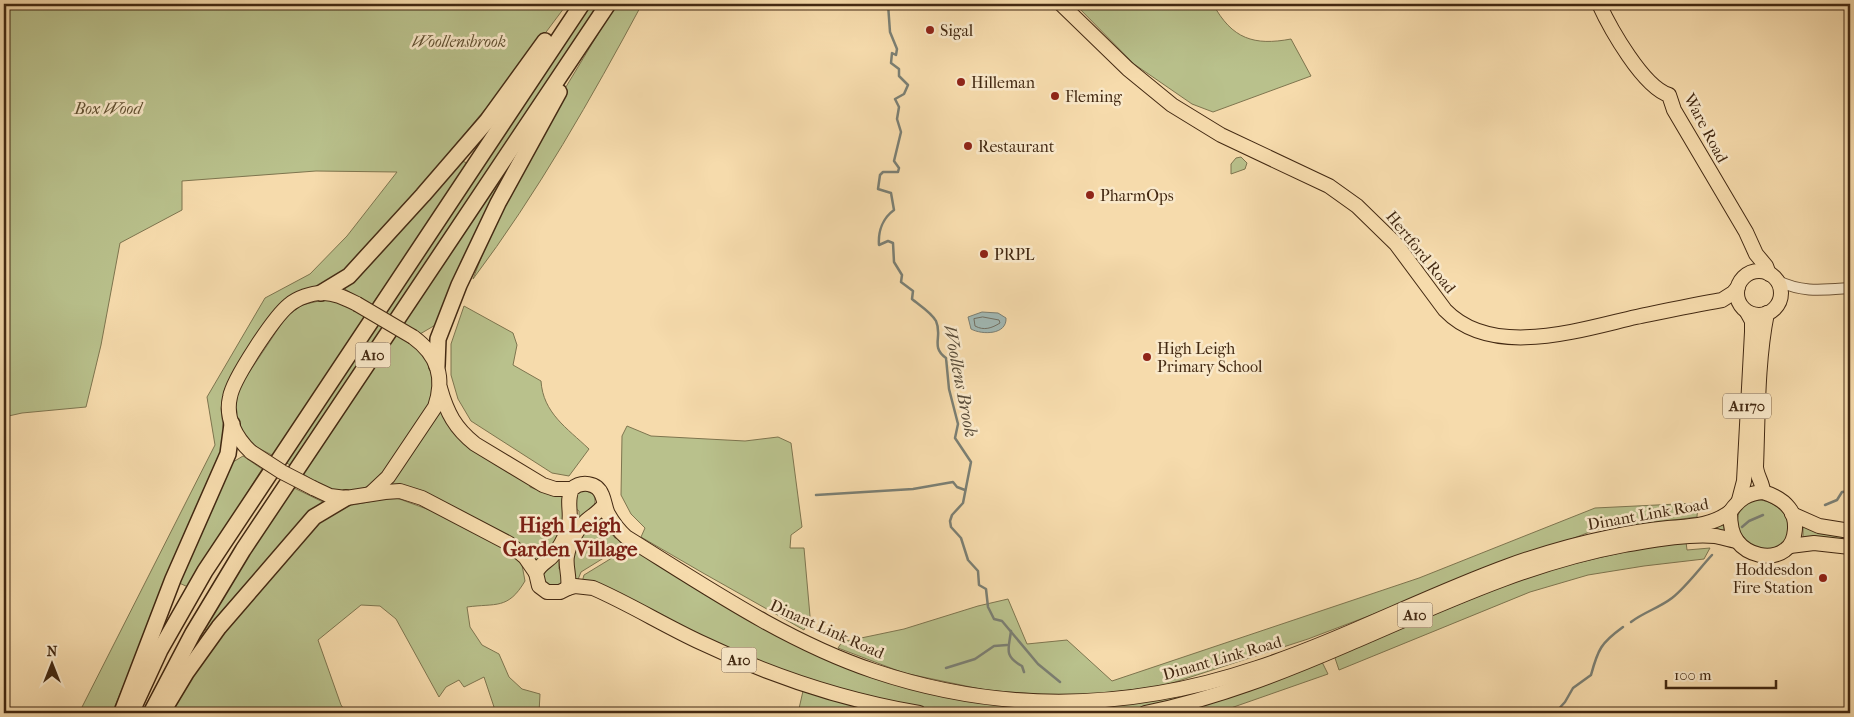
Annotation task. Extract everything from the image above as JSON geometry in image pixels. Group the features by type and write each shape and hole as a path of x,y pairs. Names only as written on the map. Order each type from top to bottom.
{"highway":[{"path":"321,292 349,276 461,152 487,121 573,4"},
{"name":"A10","path":"131,713 160,650 205,571 582,4"},
{"path":"437,366 438,339 476,247 498,203 608,4"},
{"name":"A10","path":"152,713 192,633 243,550 608,4"},
{"path":"121,713 173,579 228,454 232,424"},
{"path":"162,713 186,673 219,626 314,517 346,498"}],"main road":[{"name":"Hertford Road","path":"1062,4 1128,69 1172,105 1221,135 1329,186 1357,206 1390,238 1445,310 1464,325 1499,335 1541,337 1722,300 1733,293 1738,286"},
{"name":"Ware Road","path":"1599,4 1611,29 1639,70 1663,94 1668,95 1674,110 1746,232 1756,254 1772,277"},
{"path":"1746,310 1738,297 1738,286 1748,274 1756,254"},
{"path":"1722,300 1758,315 1767,314 1777,306 1781,291 1772,277 1762,272 1748,274"},
{"name":"A10","path":"321,292 345,298 357,304 413,337 430,352 437,366 440,388 452,420 474,444 543,485 555,489 572,489"},
{"path":"321,292 291,303 280,313 235,380 229,398 232,424 237,437 251,452 282,472 330,496 346,498 400,491 422,498 508,543 525,556 536,573 537,581 543,590 556,593 568,588 569,578 566,561 579,528 604,505"},
{"name":"A1170","path":"1739,500 1744,481 1753,327 1746,310"},
{"name":"A1170","path":"1763,492 1756,467 1761,367 1767,314"},
{"name":"A10","path":"370,494 388,477 435,407 440,388"},
{"name":"Dinant Link Road","path":"572,489 580,484 595,487 602,496 604,505 618,530 626,537 756,616 842,658 882,673 954,692 1016,701 1062,703 1120,700 1169,693 1206,684 1259,668 1452,587 1520,562 1609,537 1707,524 1730,512"},
{"path":"536,573 542,563 555,553 568,530 571,517 568,500 572,489"},
{"path":"1850,531 1819,526 1792,514 1784,503 1772,495 1763,492 1752,493 1739,500 1730,512 1730,524 1737,541 1756,554 1777,555 1790,546 1814,543 1850,547"},
{"path":"1790,546 1794,533 1792,514"},
{"name":"Dinant Link Road","path":"1145,713 1204,698 1263,679 1347,645 1456,597 1548,564 1592,552 1667,539 1707,536 1737,541"},
{"name":"A10","path":"568,588 579,586 593,588 702,643 741,661 796,682 864,702 919,713"}],"street":[{"path":"1772,277 1803,290 1850,288"}],"green space":[{"name":"Box Wood","path":"4,4 567,4 517,71 361,258 327,283 288,298 274,311 232,373 224,391 221,409 224,447 112,713 79,713 215,445 207,397 265,298 310,274 347,236 397,172 316,171 182,181 182,210 120,243 101,345 86,407 22,413 4,417"},
{"path":"590,4 601,4 392,318 383,313"},
{"path":"616,4 642,4 563,144 497,247 473,279 502,203 552,110"},
{"path":"1075,4 1213,4 1228,25 1245,37 1266,41 1291,39 1311,76 1213,112 1192,104 1134,64"},
{"path":"1241,157 1247,163 1245,169 1231,174 1231,164 1236,158"},
{"path":"460,160 467,163 445,200 371,306 345,289 352,279"},
{"path":"503,170 508,173 437,324 420,334 402,323"},
{"path":"323,300 337,301 366,316 274,456 252,445 238,427 234,407 238,389 286,317 302,305"},
{"path":"464,306 513,333 517,345 513,365 541,381 546,402 551,411 589,449 569,476 552,473 471,421 458,399 451,375 451,344"},
{"path":"376,322 385,327 292,466 283,461"},
{"path":"395,334 408,340 421,350 429,364 433,388 429,404 389,465 372,483 358,490 342,492 315,482 302,473"},
{"path":"441,406 529,481 530,487 535,489 541,488 564,495 566,512 557,542 535,563 533,559 386,488"},
{"path":"627,426 651,436 745,441 778,437 791,443 802,527 791,535 790,548 804,548 810,616 804,630 641,537 645,528 631,514 621,495 622,436"},
{"path":"243,456 262,469 188,587 177,582 228,465"},
{"path":"292,487 325,503 209,631 203,629 241,563"},
{"path":"584,490 593,494 595,502 592,509 579,522 577,520 579,518 579,511 575,508 573,498 580,491"},
{"path":"394,497 446,516 511,551 522,565 525,581 513,597 494,605 467,607 470,627 482,645 499,654 509,677 522,689 540,694 539,713 496,713 484,677 464,687 459,680 446,687 439,697 396,619 380,606 361,605 318,640 341,705 347,713 167,713 205,650 321,516 337,508"},
{"path":"1758,500 1773,504 1782,511 1791,525 1784,546 1764,549 1747,541 1741,534 1738,526 1738,517 1741,510 1747,504"},
{"path":"1698,503 1697,517 1595,530 1308,639 1163,686 1073,697 985,690 904,673 838,648 842,642 904,629 978,606 1008,599 1027,644 1067,640 1112,681 1419,578 1595,508"},
{"path":"602,515 615,538 620,538 625,542 623,546 581,572 577,582 574,582 573,559 576,544 585,531"},
{"path":"1723,523 1725,534 1692,532 1658,536 1564,556 1459,592 1243,683 1183,701 1113,714 950,713 855,695 771,669 664,619 614,592 582,582 584,575 625,550 629,544 769,628 827,657 857,669 916,685 974,695 1032,701 1090,701 1147,697 1204,686 1262,670 1319,649 1482,579 1538,560 1608,542 1651,534 1714,527"},
{"path":"1803,523 1850,535 1850,542 1803,538"},
{"path":"1686,542 1687,550 1710,548 1704,559 1588,575 1530,592 1339,670 1334,655 1538,572 1637,549"},
{"path":"557,557 560,560 559,569 563,572 563,582 552,587 542,580 543,572"},
{"path":"1321,660 1328,674 1218,713 1168,713"},
{"path":"803,691 896,713 798,713"}],"water":[{"path":"982,312 998,313 1006,318 1003,328 987,333 971,329 968,317"}],"waterway":[{"name":"Woollens Brook","path":"888,4 890,32 897,49 896,55 892,53 891,63 899,69 899,76 908,85 904,94 895,99 899,107 897,119 901,132 894,161 899,168 898,172 883,172 880,175 878,189 891,193 894,210 882,225 879,245 888,241 893,243 894,262 902,275 901,282 913,291 912,299 934,318 938,326 939,350 946,358 949,389 958,424 955,438 971,462 963,503 952,515 951,527 961,538 968,560 978,571 979,585 986,589 988,607 994,619 1002,621 1038,664 1060,682"},
{"path":"816,495 913,489 953,482 957,487 965,490"},
{"name":"Woollens Brook","path":"1825,505 1837,500 1842,492 1850,491"},
{"name":"Woollens Brook","path":"1742,527 1749,521 1763,515"},
{"name":"Woollens Brook","path":"1631,622 1662,605 1677,594 1712,555"},
{"name":"Woollens Brook","path":"1555,713 1565,702 1573,688 1591,675 1601,647 1623,627"},
{"path":"1011,631 1010,655 1012,659 1022,666 1024,672"},
{"path":"946,668 975,659 994,646 1007,645"}],"place":[{"name":"Sigal","path":"930,30"},
{"name":"Hilleman","path":"961,82"},
{"name":"Fleming","path":"1055,96"},
{"name":"Restaurant","path":"968,146"},
{"name":"PharmOps","path":"1090,195"},
{"name":"PRPL","path":"984,254"},
{"name":"High Leigh Primary School","path":"1147,357"},
{"name":"Hoddesdon Fire Station","path":"1823,578"}],"district":[{"name":"High Leigh Garden Village","path":"570,537"}],"park label":[{"name":"Woollensbrook","path":"459,41"}]}
